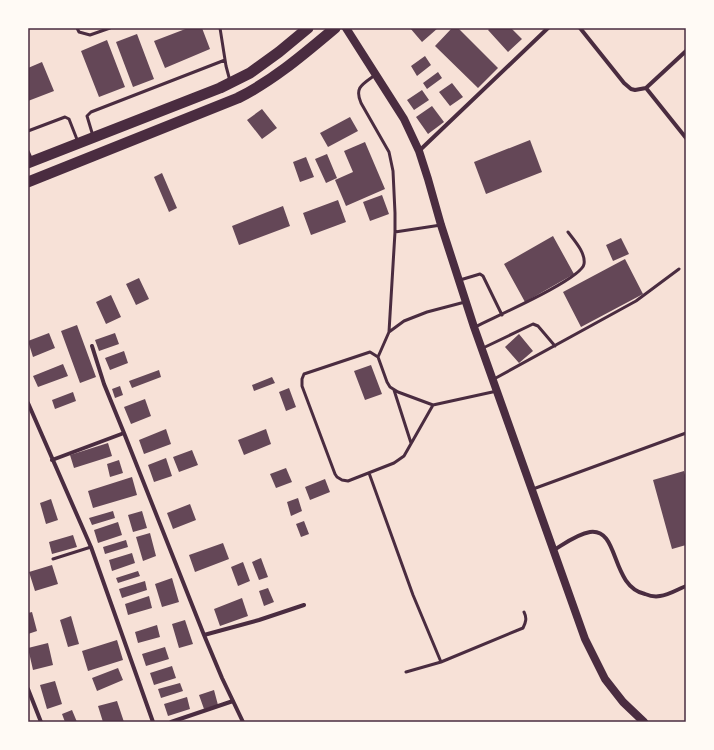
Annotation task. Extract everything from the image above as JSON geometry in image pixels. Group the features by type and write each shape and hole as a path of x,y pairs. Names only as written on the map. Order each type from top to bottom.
{"highway":[{"path":"30,162 230,82 256,68 280,52 308,28"},
{"path":"28,182 238,98 258,88 282,71 334,28"},
{"path":"86,140 92,156"}],"main road":[{"path":"346,28 404,118 419,152 474,327 585,639 605,679 623,702 644,722"}],"street":[{"path":"419,152 548,28"},
{"path":"580,28 628,87 635,90 646,88 686,51"},
{"path":"646,88 686,138"},
{"path":"92,346 104,384 204,635 243,722"},
{"path":"28,404 91,547 153,722"},
{"path":"52,460 124,432"},
{"path":"553,550 577,536 590,532 599,534 604,536 609,542 624,579 630,587 638,593 661,596 686,586"},
{"path":"204,635 259,620 304,605"},
{"path":"28,689 41,722"},
{"path":"171,722 233,701"}],"lane":[{"path":"77,28 83,34 90,35 110,28"},
{"path":"220,28 230,82"},
{"path":"86,140 87,116 90,112 225,60"},
{"path":"376,74 360,87 358,96 364,110 389,152 393,171 395,232 389,332 378,357"},
{"path":"28,131 65,117 69,119 86,140"},
{"path":"28,151 30,162"},
{"path":"395,232 441,225"},
{"path":"474,327 502,315 581,271 584,264 583,255 568,232"},
{"path":"493,380 636,301 679,269"},
{"path":"460,280 480,274 483,276 502,315"},
{"path":"389,332 404,321 427,312 466,301"},
{"path":"482,349 533,324 538,326 555,346"},
{"path":"411,443 394,390 387,382 378,357 374,354 367,352 304,374 302,378 302,386 308,403 337,477 342,480 348,480 369,473 394,463 404,456 432,405"},
{"path":"394,390 432,405 497,391"},
{"path":"531,489 686,433"},
{"path":"369,473 412,595 441,662"},
{"path":"53,559 91,547"},
{"path":"406,672 441,662 523,628 526,621 524,612"}],"building":[{"path":"188,28 202,28 210,49 165,68 154,41"},
{"path":"410,28 438,28 422,42"},
{"path":"452,28 458,28 498,68 478,88 435,46"},
{"path":"490,28 511,28 522,39 508,52 488,30"},
{"path":"137,34 154,79 133,87 116,42"},
{"path":"107,40 125,87 99,97 81,51"},
{"path":"425,56 431,65 417,76 411,66"},
{"path":"42,62 54,91 28,101 28,68"},
{"path":"438,72 442,78 427,89 423,83"},
{"path":"452,83 463,97 450,106 439,92"},
{"path":"422,90 429,100 414,110 407,100"},
{"path":"432,106 444,122 428,134 416,117"},
{"path":"262,109 277,128 262,139 247,120"},
{"path":"350,117 358,131 328,147 320,133"},
{"path":"530,140 542,172 486,194 474,162"},
{"path":"365,142 385,189 346,206 335,180 353,172 344,151"},
{"path":"327,154 337,178 326,183 315,159"},
{"path":"306,157 314,177 300,182 293,162"},
{"path":"162,173 177,208 169,212 154,177"},
{"path":"382,195 389,214 370,221 363,202"},
{"path":"338,200 346,222 311,235 303,213"},
{"path":"283,206 290,226 239,245 232,226"},
{"path":"553,236 574,274 525,302 504,264"},
{"path":"621,238 629,254 613,261 606,245"},
{"path":"625,259 643,294 581,327 563,292"},
{"path":"139,278 149,299 136,305 126,284"},
{"path":"111,295 121,317 106,324 96,302"},
{"path":"77,325 96,377 80,383 61,331"},
{"path":"49,333 55,348 33,357 28,341"},
{"path":"115,333 119,344 99,351 95,340"},
{"path":"519,334 533,351 519,363 505,347"},
{"path":"124,351 128,363 110,370 105,358"},
{"path":"63,364 68,376 38,387 33,376"},
{"path":"371,365 382,394 365,400 354,371"},
{"path":"159,370 161,377 132,388 129,381"},
{"path":"272,377 275,383 254,391 252,385"},
{"path":"120,386 123,395 115,398 112,389"},
{"path":"289,388 296,407 286,411 279,392"},
{"path":"73,392 76,401 55,409 52,400"},
{"path":"145,399 151,416 131,424 124,407"},
{"path":"166,429 171,444 144,454 139,440"},
{"path":"266,429 271,444 244,455 238,440"},
{"path":"108,443 112,456 74,468 70,455"},
{"path":"192,450 198,465 179,472 173,457"},
{"path":"166,458 172,476 154,482 148,465"},
{"path":"119,460 123,473 110,477 107,464"},
{"path":"286,468 292,482 276,488 270,474"},
{"path":"684,471 686,479 686,545 672,549 653,480"},
{"path":"132,477 137,495 93,508 88,491"},
{"path":"325,479 330,492 310,500 305,487"},
{"path":"298,498 302,511 291,516 287,502"},
{"path":"51,499 58,520 46,524 40,503"},
{"path":"190,504 196,520 173,529 167,513"},
{"path":"113,511 115,518 92,525 89,518"},
{"path":"142,511 147,528 133,532 128,515"},
{"path":"304,521 309,534 301,537 296,524"},
{"path":"118,522 122,535 98,543 94,530"},
{"path":"150,533 156,556 143,561 136,537"},
{"path":"73,535 77,547 52,554 49,542"},
{"path":"126,540 128,547 105,554 103,547"},
{"path":"223,543 229,559 195,572 189,555"},
{"path":"132,553 135,563 112,571 109,560"},
{"path":"261,558 268,577 259,580 252,562"},
{"path":"243,562 250,581 238,586 231,567"},
{"path":"52,565 58,584 35,591 29,572"},
{"path":"138,571 140,576 118,583 116,578"},
{"path":"172,578 179,602 162,607 155,584"},
{"path":"145,581 147,590 122,598 119,589"},
{"path":"268,588 274,602 264,606 259,591"},
{"path":"149,596 152,608 128,615 125,604"},
{"path":"242,598 248,616 220,626 214,609"},
{"path":"32,612 37,631 28,634 28,613"},
{"path":"71,616 79,644 68,647 60,620"},
{"path":"185,620 193,644 179,648 172,624"},
{"path":"157,625 160,637 138,643 135,632"},
{"path":"117,640 123,660 88,671 82,651"},
{"path":"48,643 53,665 33,670 28,648"},
{"path":"165,647 169,659 146,666 142,654"},
{"path":"172,666 176,678 154,685 150,673"},
{"path":"118,668 123,680 97,691 92,678"},
{"path":"55,681 62,704 47,709 40,685"},
{"path":"180,683 183,691 161,698 158,689"},
{"path":"214,690 218,705 204,709 199,695"},
{"path":"187,697 190,709 168,716 164,704"},
{"path":"117,701 124,722 103,722 98,706"},
{"path":"72,710 77,722 65,722 62,714"}]}
